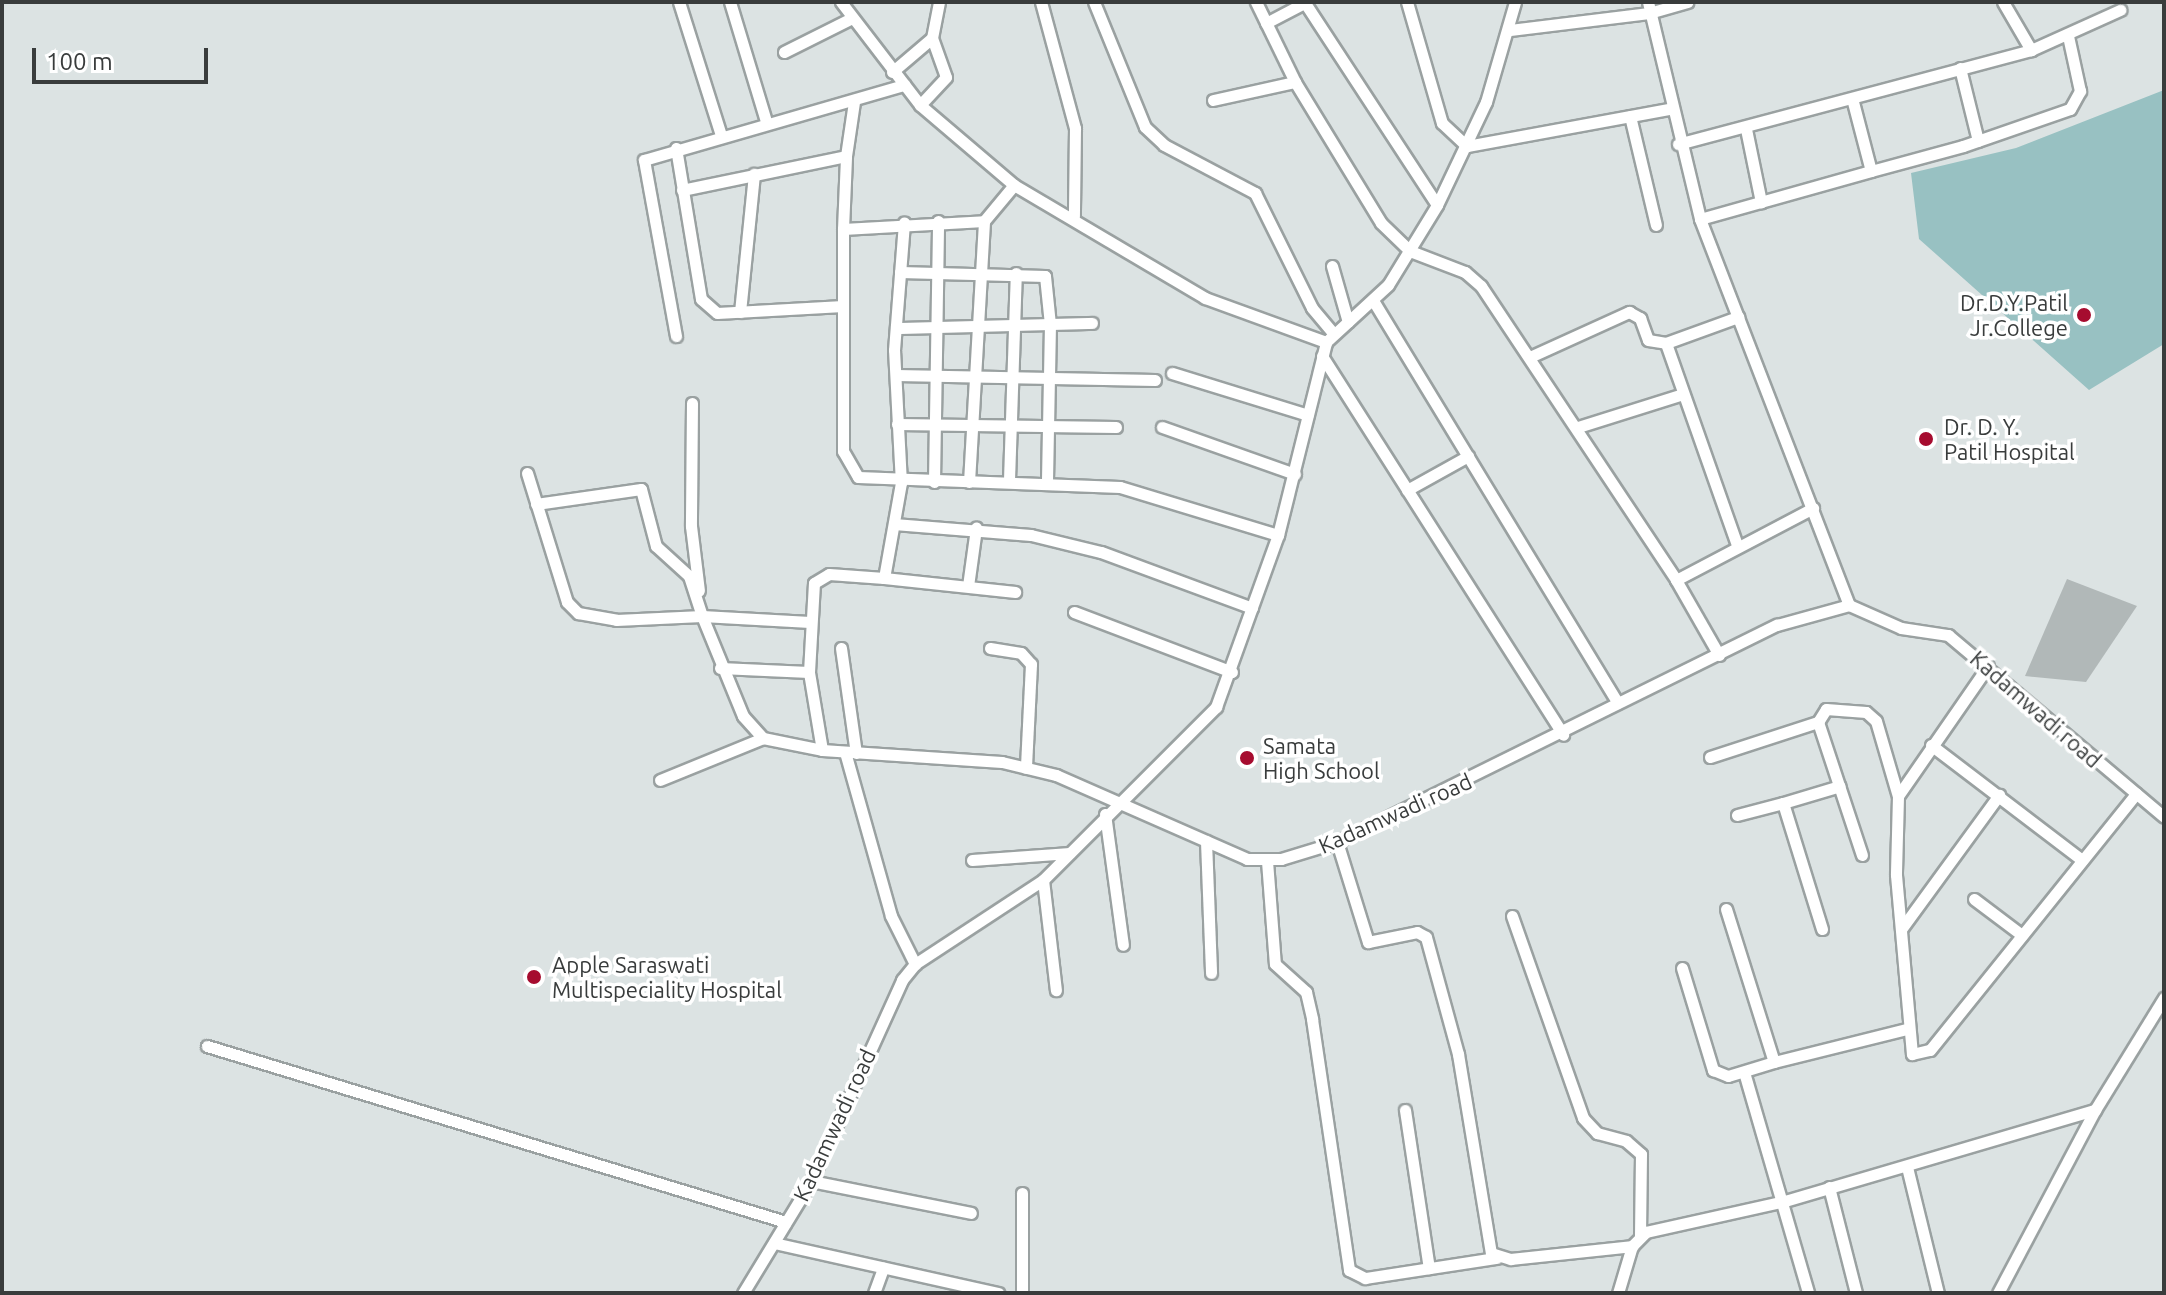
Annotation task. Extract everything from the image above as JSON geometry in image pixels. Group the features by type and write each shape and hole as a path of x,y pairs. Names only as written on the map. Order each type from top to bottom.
{"street":[{"path":"679,2 721,135"},
{"path":"730,2 766,121"},
{"path":"841,2 920,105 1014,185 1074,216 1205,298 1330,338"},
{"path":"920,105 946,77 932,38 939,2"},
{"path":"1041,2 1075,128 1074,216"},
{"path":"1094,2 1145,127 1164,145 1230,174 1255,193 1330,338"},
{"path":"1256,2 1295,82 1381,223 1410,251 1465,272 1532,356 1676,580 1719,655"},
{"path":"1266,23 1306,2 1437,205"},
{"path":"1407,2 1442,123 1467,146"},
{"path":"1330,338 1374,302 1410,251 1437,205 1467,146 1510,30 1515,2"},
{"path":"1510,30 1687,2"},
{"path":"2003,2 2031,50"},
{"path":"1648,8 1669,109 1700,219 1849,605"},
{"path":"1678,144 1853,102 1960,68 2031,50 2120,10"},
{"path":"784,52 852,18"},
{"path":"1700,219 2057,116 2076,102 2078,80 2068,36"},
{"path":"892,72 932,38"},
{"path":"1960,68 1978,141"},
{"path":"1213,100 1295,82"},
{"path":"676,336 641,169 649,156 766,121 854,102 904,85"},
{"path":"854,102 846,156 843,229 846,463 866,480 901,483 1009,480 1151,493 1278,535"},
{"path":"1853,102 1871,171"},
{"path":"1467,146 1669,109"},
{"path":"1630,116 1656,225"},
{"path":"1746,129 1761,202"},
{"path":"676,148 704,305 740,312 843,306"},
{"path":"682,190 846,156"},
{"path":"740,312 754,174"},
{"path":"969,482 976,271 984,221 1014,185"},
{"path":"934,482 938,221"},
{"path":"843,229 904,222 984,221"},
{"path":"884,578 901,483 896,328 904,222"},
{"path":"1332,266 1348,322"},
{"path":"900,272 976,271 1045,276 1050,324 1047,482"},
{"path":"1009,480 1016,273"},
{"path":"1374,302 1618,703"},
{"path":"1532,356 1629,312 1640,318 1648,340 1666,343 1738,317"},
{"path":"896,328 1092,323"},
{"name":"Kadamwadi road","path":"743,1293 811,1181 902,980 915,964 1043,880 1120,798 1201,726 1232,672 1278,535 1322,356 1330,338"},
{"path":"1666,343 1737,545"},
{"path":"1322,356 1563,735"},
{"path":"1172,373 1308,415"},
{"path":"896,375 1155,380"},
{"path":"1578,427 1683,394"},
{"path":"692,403 691,526 702,616"},
{"path":"897,424 1116,427"},
{"path":"1162,427 1295,474"},
{"path":"1407,490 1468,456"},
{"path":"527,473 567,602 578,613 616,620 702,616 810,622"},
{"path":"536,504 641,489 656,546 689,576 720,668 743,716 763,738"},
{"path":"1676,580 1737,545 1813,508"},
{"path":"894,524 976,528 1101,552 1252,608"},
{"path":"968,586 976,528"},
{"path":"822,750 809,672 810,622 818,578 884,578 1015,592"},
{"name":"Kadamwadi road","path":"1267,861 1337,842 1563,735 1618,703 1801,615 1849,605 1901,628 1948,635 2164,817"},
{"path":"1074,612 1232,672"},
{"path":"841,648 851,752 891,916 915,964"},
{"path":"990,648 1021,653 1031,664 1026,768"},
{"path":"1898,796 1988,666"},
{"path":"720,668 809,672"},
{"path":"1710,757 1818,722 1826,709 1872,716 1898,796 1906,1029 1912,1054 1925,1056 2136,794"},
{"path":"1818,722 1862,855"},
{"path":"660,780 763,738 822,750 1026,768 1120,798 1206,841 1267,861 1275,964 1306,992 1312,1019 1349,1270 1365,1278 1496,1258 1632,1246"},
{"path":"1931,745 2082,860"},
{"path":"1737,815 1840,786"},
{"path":"1902,928 1999,795"},
{"path":"1783,803 1822,929"},
{"path":"1105,814 1123,945"},
{"path":"1206,841 1211,973"},
{"path":"1337,842 1368,942 1417,932 1426,937 1458,1054 1496,1258"},
{"path":"972,860 1070,853"},
{"path":"1043,880 1056,990"},
{"path":"1974,899 2022,935"},
{"path":"1726,909 1774,1062"},
{"path":"1512,916 1583,1118 1597,1133 1626,1141 1641,1154 1640,1235 1632,1246 1618,1293"},
{"path":"1682,968 1708,1062 1720,1075 1744,1072 1906,1029"},
{"path":"1998,1293 2095,1110 2164,998"},
{"path":"207,1046 786,1222"},
{"path":"1744,1072 1785,1201 1808,1293"},
{"path":"1405,1110 1429,1268"},
{"path":"1640,1235 1785,1201 2095,1110"},
{"path":"1907,1167 1938,1293"},
{"path":"811,1181 971,1213"},
{"path":"1829,1187 1856,1293"},
{"path":"1022,1193 1022,1293"},
{"path":"774,1243 998,1293"},
{"path":"874,1293 883,1268"}],"shaded area":[{"name":"Dr.D.Y.Patil Jr.College","path":"2164,90 2164,344 2089,390 1919,239 1911,173 2016,148"}],"building":[{"path":"2067,579 2137,606 2086,682 2025,676"}],"place":[{"name":"Dr.D.Y.Patil Jr.College","path":"2084,315"},
{"name":"Dr. D. Y. Patil Hospital","path":"1926,439"},
{"name":"Samata High School","path":"1247,758"},
{"name":"Apple Saraswati Multispeciality Hospital","path":"534,977"}]}
